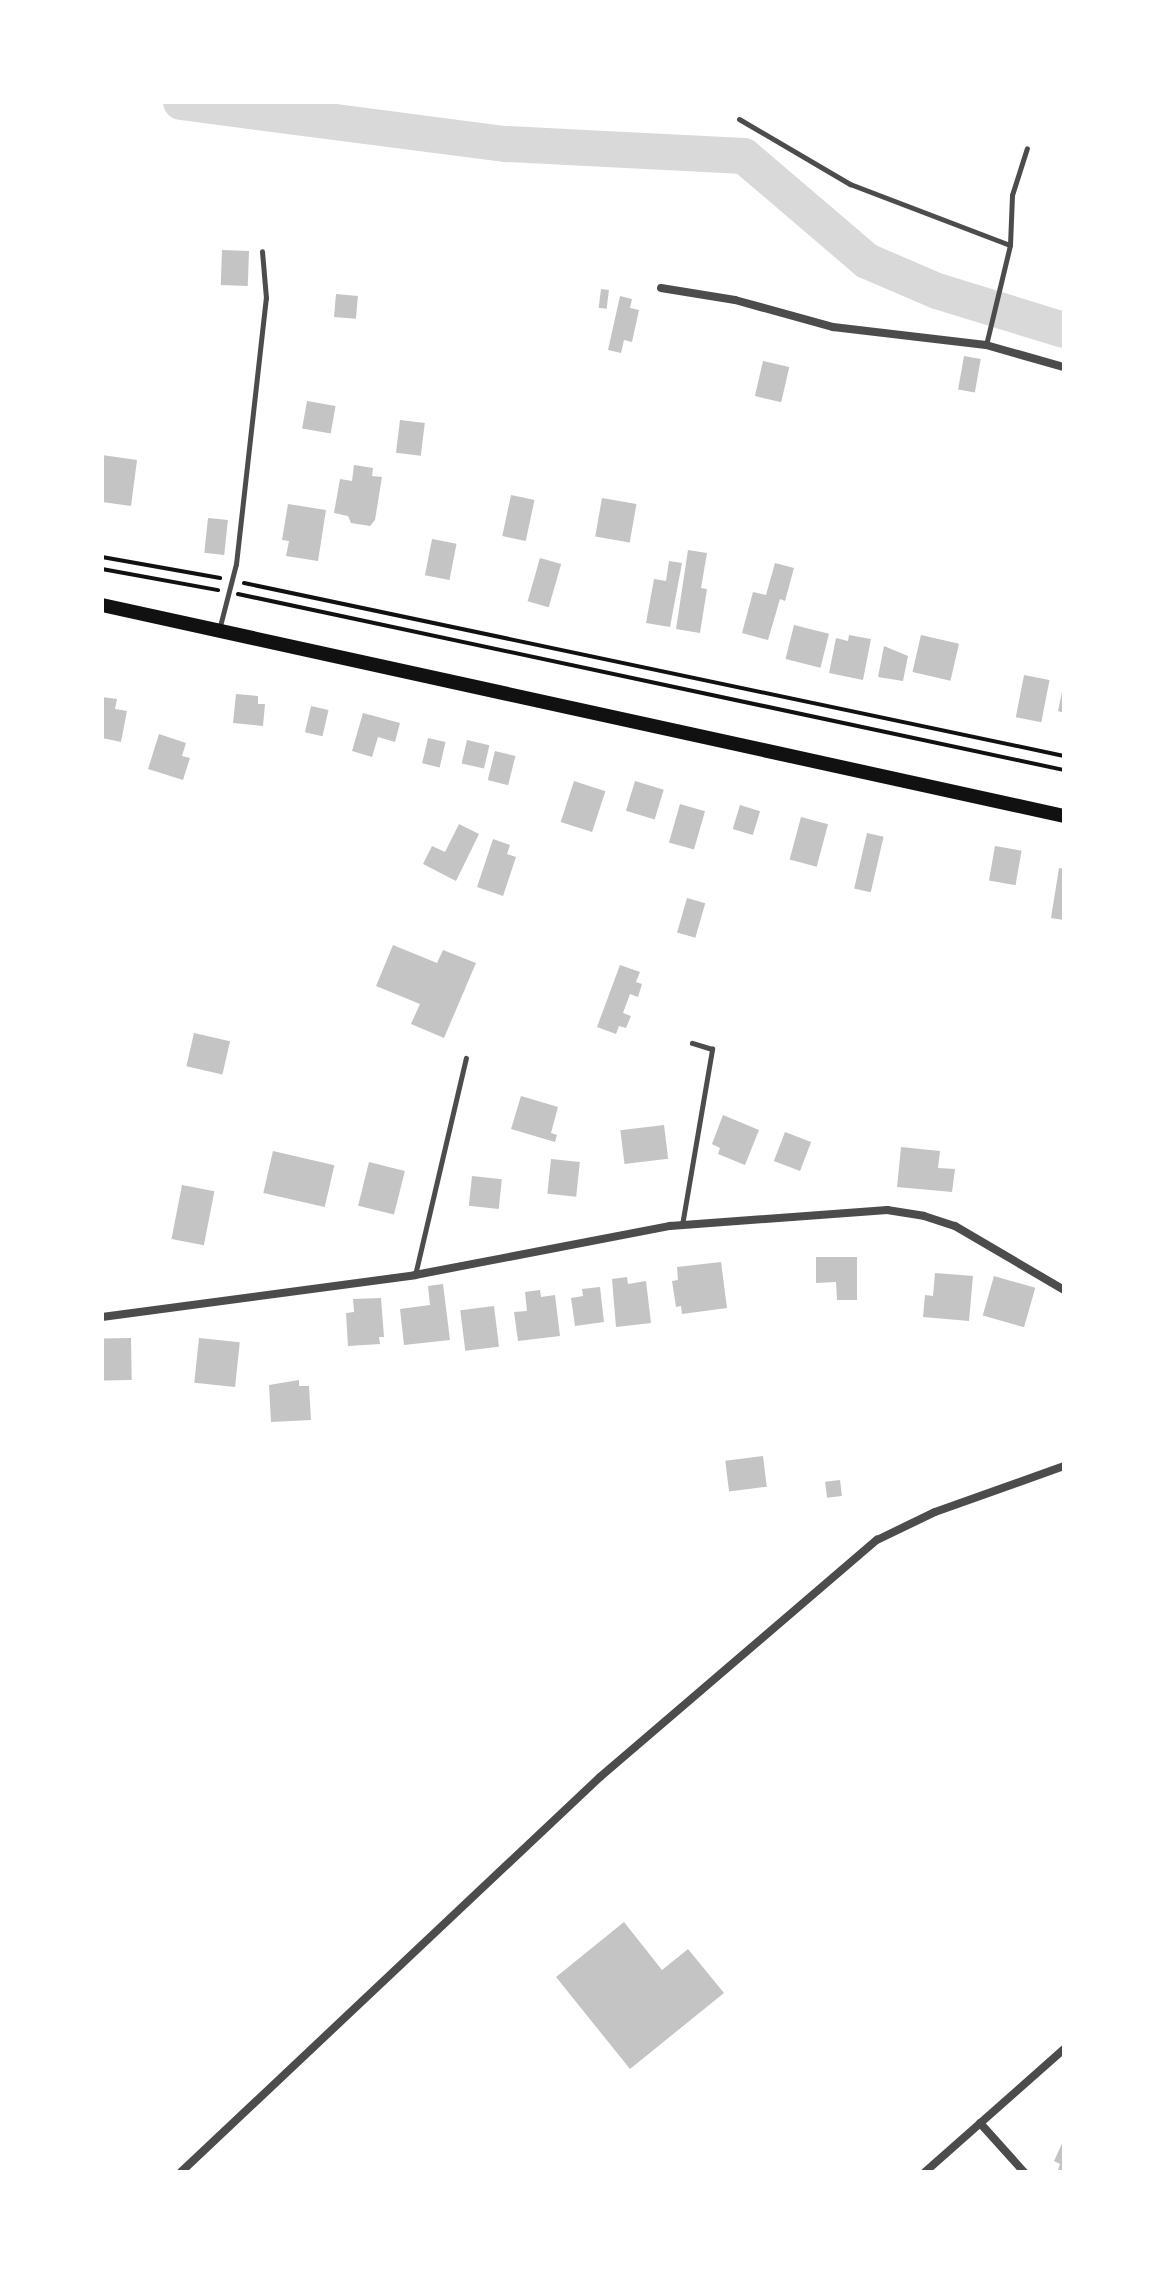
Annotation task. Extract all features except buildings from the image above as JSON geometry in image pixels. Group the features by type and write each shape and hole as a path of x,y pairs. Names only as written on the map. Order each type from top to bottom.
{"main road":[{"path":"102,605 1064,816"}],"street":[{"path":"661,288 735,300 833,327 986,345 1064,367"},
{"path":"102,1317 415,1275 682,1225 887,1210 924,1216 955,1226 1064,1290"},
{"path":"181,2172 600,1777 877,1540 935,1512 1064,1466"},
{"path":"925,2172 1064,2049"},
{"path":"980,2123 1024,2172"}],"lane":[{"path":"739,119 850,184 1010,245"},
{"path":"986,345 1010,245 1012,195 1027,148"},
{"path":"219,631 232,580 266,298 262,251"},
{"path":"682,1225 712,1049 692,1043"},
{"path":"415,1275 466,1058"}],"path":[{"path":"102,557 232,580 1064,756"},
{"path":"102,569 229,592 1064,770"}],"waterway":[{"path":"181,102 506,144 744,156 867,261 937,291 1064,330"}]}
